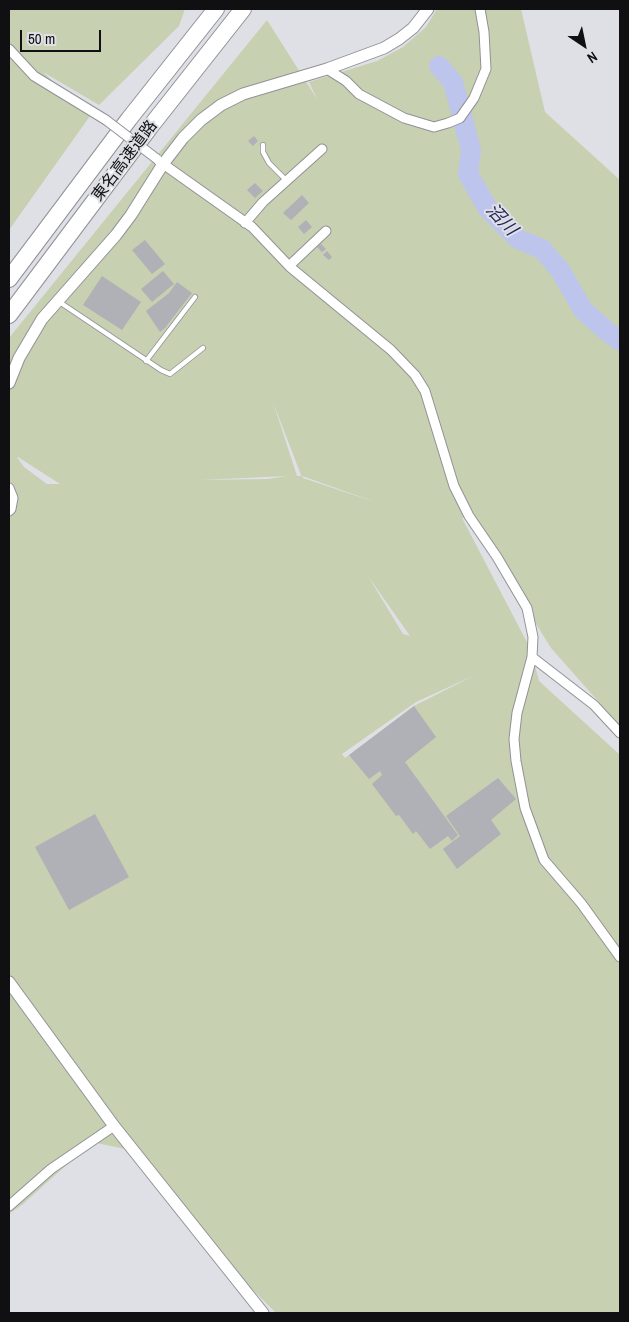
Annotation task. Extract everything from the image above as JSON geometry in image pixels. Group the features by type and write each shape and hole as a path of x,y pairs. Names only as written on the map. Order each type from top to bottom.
{"highway":[{"name":"東名高速道路","path":"9,279 129,119 216,9"},
{"name":"東名高速道路","path":"9,315 150,127 243,9"}],"street":[{"path":"9,383 29,338 56,301 116,236 160,162 201,120 221,105 243,94 384,48 413,28 428,9"},
{"path":"327,68 346,81 359,94 404,118 434,127 448,123 460,118 474,98 486,69 484,32 480,9"},
{"path":"9,49 34,76 106,120 160,162 252,227 289,266 391,350 415,375 425,391 454,486 469,516 497,557 527,608 533,637 532,656 517,713 514,739 525,808 544,860 581,903 620,957"},
{"path":"245,223 263,202 322,149"},
{"path":"289,266 326,231"},
{"path":"9,488 13,498 12,509 9,512"},
{"path":"532,656 594,705 620,734"},
{"path":"9,982 114,1126 263,1313"},
{"path":"9,1206 51,1168 114,1126"}],"lane":[{"path":"263,145 263,152 269,163 287,181"},
{"path":"146,361 195,296"},
{"path":"56,301 146,361 170,374 204,348"}],"green space":[{"path":"9,9 185,9 179,26 99,105 43,72 90,116 9,230"},
{"path":"437,9 521,9 545,112 620,180 620,726 551,648 469,516 462,518 531,650 539,681 620,755 620,1313 276,1313 209,1246 125,1149 92,1142 23,1204 9,1214 9,338 267,20 317,99 309,82 377,61 403,47 426,27","holes":["273,402 301,475 297,476","17,457 60,484 47,484 24,467","287,476 268,479 200,480","302,476 381,504 303,478","368,576 410,636 403,634","475,675 414,706 345,758 342,754 416,702"]}],"building":[{"path":"254,136 258,141 253,146 248,141"},
{"path":"255,183 263,191 255,198 247,190"},
{"path":"302,195 309,203 291,220 283,213"},
{"path":"306,220 312,227 304,234 298,227"},
{"path":"145,240 165,264 152,274 132,250"},
{"path":"321,244 326,249 322,252 317,247"},
{"path":"327,251 332,257 329,260 323,255"},
{"path":"163,271 174,284 152,302 141,289"},
{"path":"102,276 141,302 122,330 83,305"},
{"path":"177,282 192,293 160,332 146,311 169,293"},
{"path":"414,706 436,737 405,762 458,835 452,841 448,836 430,849 416,831 413,834 399,815 396,816 372,784 382,775 380,771 369,779 349,755"},
{"path":"498,778 516,799 491,820 501,834 457,869 443,849 460,836 446,816"},
{"path":"95,814 129,877 69,910 35,847"}],"waterway":[{"name":"沼川","path":"439,66 453,82 471,150 468,174 488,209 518,239 542,249 560,270 583,310 620,341"}]}
